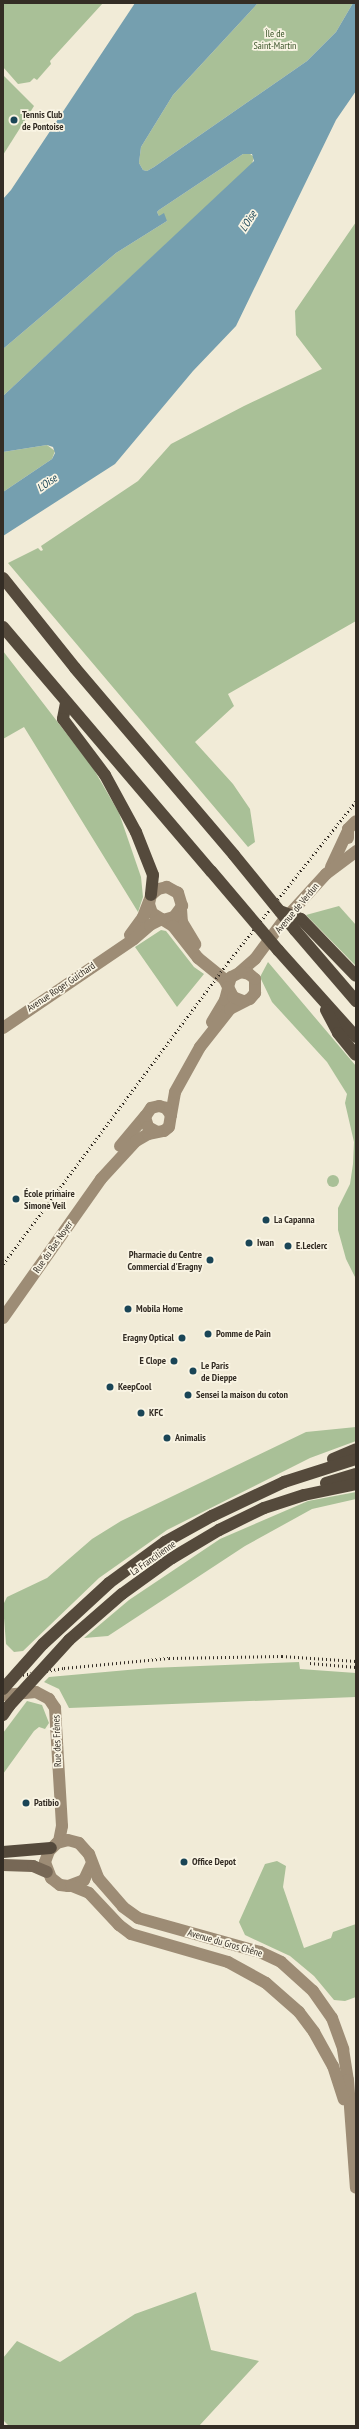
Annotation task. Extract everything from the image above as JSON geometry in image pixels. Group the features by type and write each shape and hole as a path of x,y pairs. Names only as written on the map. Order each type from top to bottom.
{"highway":[{"path":"3,578 279,910 356,976"},
{"path":"3,627 66,703 211,871 273,947 356,1037"},
{"path":"66,703 63,719 105,775 136,832 153,874 150,897"},
{"path":"298,925 356,1001"},
{"path":"317,994 338,1033 356,1055"},
{"path":"284,1482 356,1449"},
{"name":"La Francilienne","path":"3,1689 43,1644 109,1583 165,1542 212,1516 284,1482 356,1460"},
{"path":"264,1508 310,1488 356,1474"},
{"name":"La Francilienne","path":"6,1710 69,1640 122,1594 172,1558 219,1530 264,1508 311,1493 356,1484"},
{"path":"3,1852 55,1845"}],"main road":[{"path":"3,1865 33,1866 47,1872"}],"street":[{"name":"Avenue de Verdun","path":"326,874 347,832 356,821"},
{"path":"347,832 348,840 356,848"},
{"name":"Avenue de Verdun","path":"256,983 257,971 273,947 284,920 326,874 356,851"},
{"path":"239,973 230,978 228,988 223,1004 166,1096 146,1115 147,1126 157,1132 169,1127 173,1097 196,1053 229,1011 254,995 256,983 250,974 224,969 203,953 184,926 181,909 181,897 171,888 160,888 150,897 152,913 173,926 206,965 224,979 228,988 234,998 243,1001"},
{"name":"Avenue Roger Guichard","path":"120,947 140,923 150,897"},
{"path":"163,920 174,917 181,909"},
{"name":"Avenue Roger Guichard","path":"3,1028 138,936 150,925 163,920"},
{"name":"Avenue de Verdun","path":"239,973 273,947"},
{"path":"155,1106 166,1108 171,1115"},
{"name":"Rue du Bas Noyer","path":"3,1305 107,1162 146,1115"},
{"name":"Rue du Bas Noyer","path":"3,1318 101,1179 134,1143 144,1136 157,1132"},
{"name":"Rue des Frênes","path":"3,1695 36,1692 53,1704 62,1809 62,1836 55,1845"},
{"name":"Rue des Frênes","path":"62,1809 82,1845"},
{"path":"71,1841 82,1845 89,1854 91,1865 86,1878 72,1886 57,1884 47,1872 46,1859 55,1845 71,1841"},
{"name":"Avenue du Gros Chêne","path":"91,1865 102,1884 123,1907 138,1918 244,1946 281,1962 312,1991 333,2021 341,2040 347,2072 349,2115 356,2188"},
{"name":"Avenue du Gros Chêne","path":"72,1886 89,1893 119,1925 131,1934 228,1962 255,1975 289,2002 314,2032 333,2066 349,2115"},
{"path":"314,2032 333,2021"}],"green space":[{"path":"3,3 103,3 50,61 51,64 37,80 34,78 30,82 18,84 3,67"},
{"name":"Île de Saint-Martin","path":"258,3 353,3 336,32 307,61 154,167 147,171 143,170 139,163 141,147 173,95"},
{"name":"Tennis Club de Pontoise","path":"3,75 34,106 3,155"},
{"path":"249,153 254,157 252,164 3,396 3,349 116,253 167,221 159,216 157,212 159,210 243,154"},
{"path":"356,222 356,621 228,694 234,706 195,742 233,784 250,809 255,842 248,847 8,563 38,548 41,551 43,550 41,546 138,481 171,444 244,406 322,369 296,335 295,311"},
{"path":"47,445 55,451 52,459 3,492 3,452"},
{"path":"3,651 93,768 119,813 141,877 143,897 138,912 24,727 3,739"},
{"path":"339,906 356,925 356,966 306,915"},
{"path":"161,930 166,931 194,967 204,974 177,1007 135,947"},
{"path":"268,962 356,1066 356,1279 346,1259 338,1230 338,1208 350,1184 353,1164 354,1142 345,1103 347,1094 327,1062 272,1002 260,977"},
{"path":"331,1175 335,1175 339,1181 335,1187 331,1187 327,1183 327,1179"},
{"path":"356,1427 356,1441 310,1458 167,1530 99,1578 23,1651 14,1652 6,1644 3,1605 7,1597 47,1578 92,1539 121,1521 306,1432"},
{"path":"356,1492 356,1499 312,1509 245,1546 108,1636 84,1638 129,1600 220,1539 308,1501"},
{"path":"299,1662 300,1669 356,1673 356,1697 69,1708 59,1689 44,1682 49,1677 150,1668"},
{"path":"27,1701 42,1705 49,1723 45,1729 39,1727 34,1731 3,1774 3,1733"},
{"path":"277,1861 286,1866 283,1887 304,1948 331,1938 333,1932 356,1924 356,1997 345,2001 334,2000 314,1976 290,1956 245,1935 239,1922 265,1864"},
{"path":"196,2292 211,2350 259,2361 199,2426 9,2426 3,2420 3,2358 17,2341 60,2362 135,2314"}],"water":[{"name":"L'Oise","path":"135,3 258,3 173,95 141,147 139,163 143,170 147,171 154,167 307,61 336,32 353,3 356,3 356,91 336,120 236,326 193,371 115,464 3,536 3,492 52,459 55,453 53,447 47,445 3,452 3,396 254,161 252,154 243,154 159,210 157,212 159,216 164,213 167,221 116,253 3,349 3,199 11,190"}],"railway":[{"path":"3,1264 228,962 356,801"},
{"path":"3,1678 64,1668 169,1658 282,1656 356,1661"},
{"path":"310,1663 356,1667"}],"place":[{"name":"Tennis Club de Pontoise","path":"14,120"},
{"name":"École primaire Simone Veil","path":"16,1199"},
{"name":"La Capanna","path":"266,1220"},
{"name":"Iwan","path":"249,1243"},
{"name":"E.Leclerc","path":"288,1246"},
{"name":"Pharmacie du Centre Commercial d'Eragny","path":"210,1260"},
{"name":"Mobila Home","path":"128,1309"},
{"name":"Pomme de Pain","path":"208,1334"},
{"name":"Eragny Optical","path":"182,1338"},
{"name":"E Clope","path":"174,1361"},
{"name":"Le Paris de Dieppe","path":"193,1371"},
{"name":"KeepCool","path":"110,1387"},
{"name":"Sensei la maison du coton","path":"188,1395"},
{"name":"KFC","path":"141,1413"},
{"name":"Animalis","path":"167,1438"},
{"name":"Patibio","path":"26,1803"},
{"name":"Office Depot","path":"184,1862"}]}
